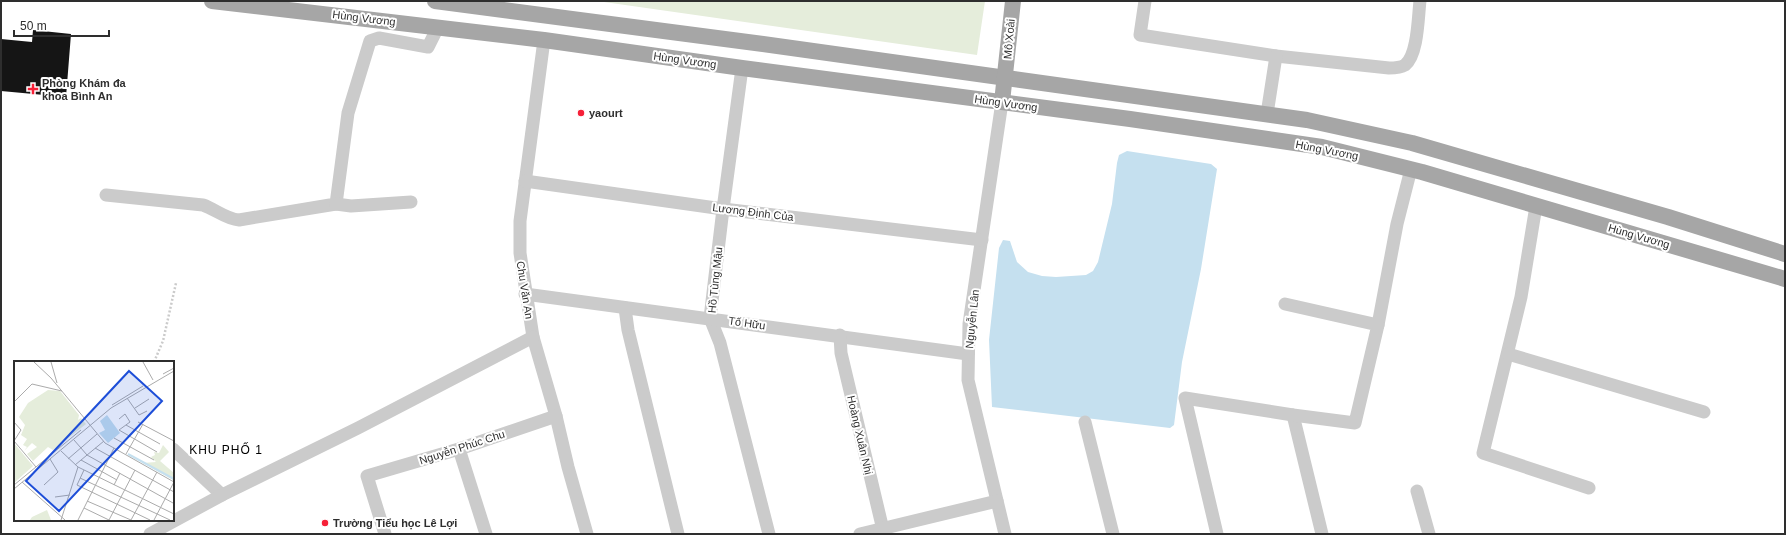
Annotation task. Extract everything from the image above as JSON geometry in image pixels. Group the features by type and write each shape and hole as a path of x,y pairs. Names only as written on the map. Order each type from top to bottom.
{"main road":[{"name":"Hùng Vương","path":"212,1 544,40 742,68 1130,119 1322,148 1411,169 1785,279"},
{"path":"435,1 626,25 1267,114 1357,130 1412,143 1660,215 1785,254"},
{"name":"Mô Xoài","path":"1002,102 1006,78 1012,1"}],"street":[{"path":"1145,1 1140,35 1276,56 1373,67 1400,67 1405,65 1412,55 1420,1"},
{"path":"336,204 348,113 370,41 379,38 428,48 438,27"},
{"name":"Chu Văn An","path":"544,40 519,237 521,266 533,337 556,416 568,467 587,534"},
{"path":"1267,114 1276,56"},
{"name":"Hồ Tùng Mậu","path":"742,68 710,318 720,343 770,534"},
{"name":"Nguyễn Lân","path":"1002,102 969,324 968,380 987,465 1005,534"},
{"path":"1217,534 1185,398 1355,424 1378,325 1397,224 1411,169"},
{"name":"Lương Định Của","path":"525,181 723,209 982,240"},
{"path":"106,195 203,205 214,209 231,220 239,220 336,204 351,206 411,202"},
{"path":"1536,206 1521,297 1483,453 1589,488"},
{"name":"Tố Hữu","path":"525,294 840,335 968,354"},
{"path":"1285,304 1378,325"},
{"path":"625,308 628,330 678,534"},
{"name":"Hoàng Xuân Nhị","path":"840,335 841,353 883,531"},
{"path":"150,534 222,495 351,432 533,337"},
{"path":"1508,354 1704,412"},
{"path":"1293,415 1322,534"},
{"name":"Nguyễn Phúc Chu","path":"385,534 367,476 459,449 556,416"},
{"path":"1085,422 1113,534"},
{"path":"459,449 486,534"},
{"path":"174,450 222,495"},
{"path":"1418,491 1429,534"},
{"path":"860,534 883,531 997,501"}],"path":[{"path":"154,361 163,341 176,283"}],"green space":[{"path":"597,1 985,1 977,55"}],"water":[{"path":"1127,151 1211,164 1217,169 1201,269 1182,362 1174,425 1170,428 992,407 989,340 999,248 1003,240 1010,241 1017,262 1028,272 1042,276 1056,277 1086,275 1093,271 1098,262 1112,204 1119,155"}],"building":[{"path":"33,30 71,34 66,97 1,91 1,39 32,42"}],"place":[{"name":"Phòng Khám đa khoa Bình An","path":"33,89"},
{"name":"yaourt","path":"581,113"},
{"name":"Trường Tiểu học Lê Lợi","path":"325,523"}],"district":[{"name":"KHU PHỐ 1","path":"226,450"}]}
